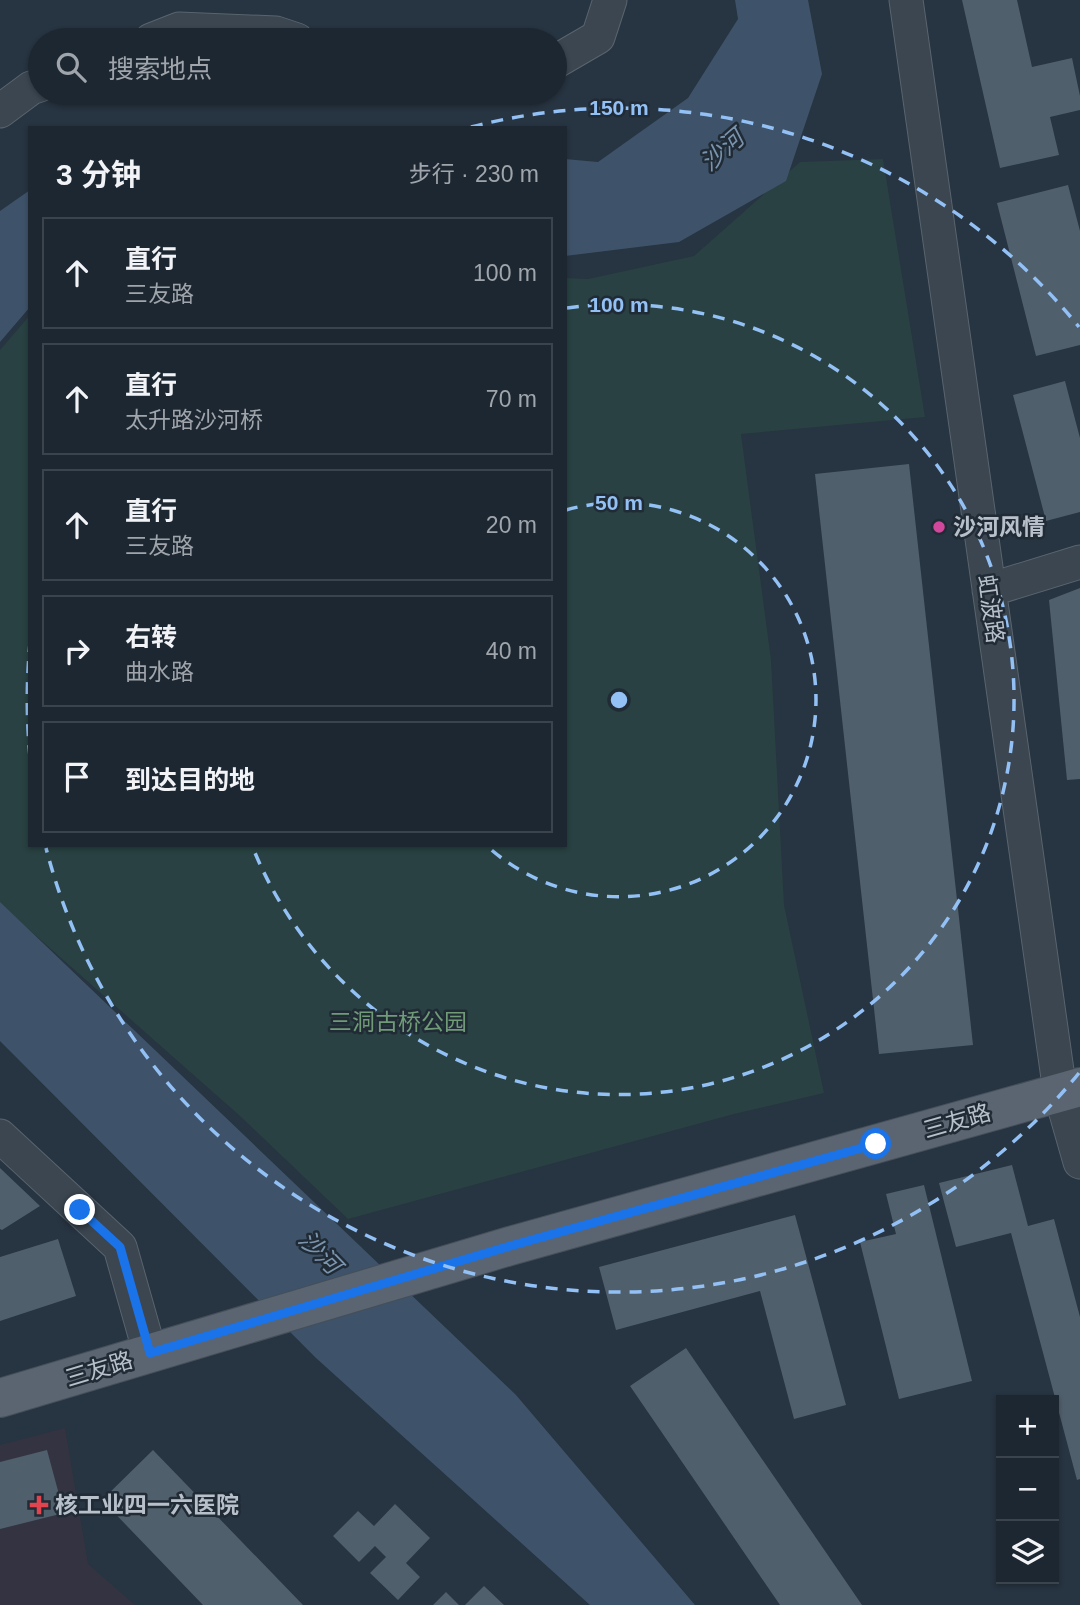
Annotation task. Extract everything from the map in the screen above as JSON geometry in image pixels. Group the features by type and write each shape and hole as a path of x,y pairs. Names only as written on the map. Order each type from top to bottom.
{"main road":[{"name":"三友路","path":"0,1398 510,1246 1070,1089"}],"street":[{"path":"567,55 598,37 610,0"},
{"name":"虹波路","path":"906,0 989,590 1080,1162"},
{"path":"0,111 28,90"},
{"path":"989,590 1080,562"},
{"path":"0,1136 120,1247 150,1353"}],"shaded area":[{"name":"核工业四一六医院","path":"65,1428 88,1564 135,1605 0,1605 0,1445"}],"green space":[{"name":"三洞古桥公园","path":"883,159 925,417 741,434 771,660 784,905 824,1093 734,1114 348,1219 240,1116 0,904 0,350 28,317 28,847 567,847 567,278 588,279 694,256 800,162"}],"water":[{"name":"沙河","path":"735,0 808,0 822,74 786,181 679,242 567,256 567,159 598,162 688,98 738,19"},
{"path":"28,191 28,309 0,342 0,211"},
{"name":"沙河","path":"0,902 516,1395 695,1605 590,1605 316,1358 0,1041"}],"building":[{"path":"962,0 1017,0 1032,67 1072,58 1080,96 1080,110 1050,117 1059,155 1000,168"},
{"path":"1068,185 1080,231 1080,345 1036,356 997,203"},
{"path":"1065,381 1080,438 1080,512 1046,521 1013,395"},
{"path":"909,464 973,1045 879,1054 815,474"},
{"path":"1080,588 1080,779 1067,780 1049,600"},
{"path":"1012,1165 1028,1226 1054,1219 1080,1317 1080,1479 1077,1480 1059,1413 1059,1395 1054,1395 1011,1233 956,1247 939,1183"},
{"path":"0,1168 40,1206 2,1230 0,1229"},
{"path":"924,1185 972,1381 899,1399 860,1242 896,1234 886,1194"},
{"path":"795,1215 846,1405 794,1419 760,1291 616,1330 599,1267"},
{"path":"58,1239 76,1296 0,1321 0,1257"},
{"path":"686,1348 862,1605 780,1605 630,1386"},
{"path":"47,1450 64,1513 0,1529 0,1462"},
{"path":"153,1450 303,1605 203,1605 102,1500"},
{"path":"395,1504 430,1538 406,1563 420,1577 398,1600 370,1573 386,1557 375,1546 359,1562 333,1536 358,1511 374,1526"},
{"path":"484,1586 504,1605 465,1605"},
{"path":"446,1592 459,1605 433,1605"}],"place":[{"name":"沙河风情","path":"939,527"},
{"name":"核工业四一六医院","path":"39,1505"}],"route":[{"path":"80,1210 120,1247 150,1353 510,1246 876,1144"}]}
